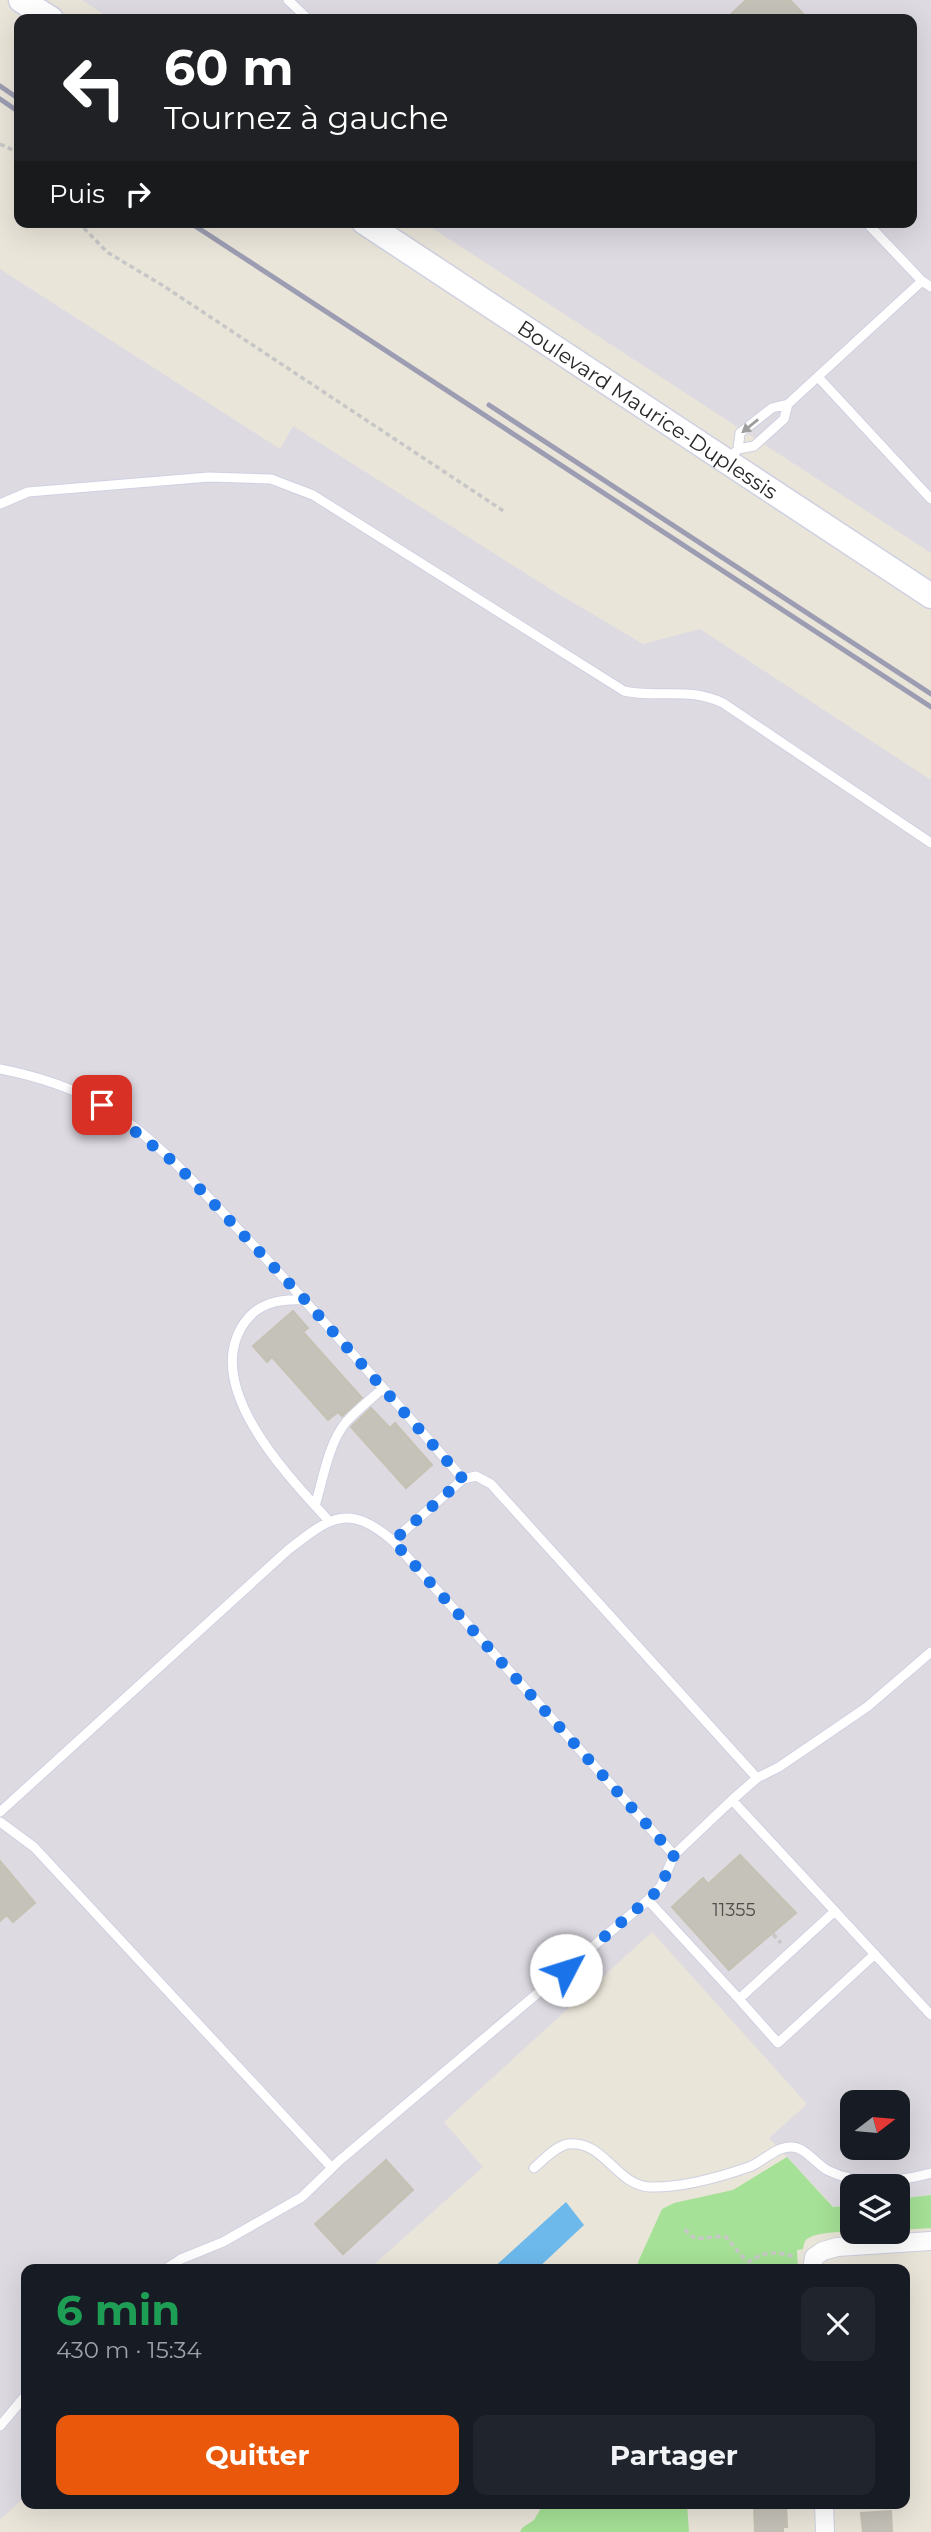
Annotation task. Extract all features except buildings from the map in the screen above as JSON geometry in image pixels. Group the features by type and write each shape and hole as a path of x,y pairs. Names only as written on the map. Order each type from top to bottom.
{"street":[{"path":"21,0 43,14"},
{"name":"Boulevard Maurice-Duplessis","path":"373,228 732,455 931,596"},
{"path":"815,2262 837,2247 931,2241"},
{"path":"824,2509 825,2532"}],"lane":[{"path":"288,0 303,14"},
{"path":"732,455 740,433 772,408 788,404 927,284 872,228"},
{"path":"818,377 931,499"},
{"path":"732,455 754,446 784,419 788,404"},
{"path":"0,504 28,492 209,477 271,479 289,484 313,495 624,691 638,694 694,693 723,704 931,843"},
{"path":"0,1069 71,1089 102,1105 176,1164 305,1300 463,1479"},
{"path":"305,1300 282,1299 256,1310 240,1330 232,1360 240,1395 265,1446 329,1521"},
{"path":"315,1506 331,1452 341,1430 346,1422 383,1388"},
{"path":"393,1541 463,1479 476,1476 491,1484 757,1778"},
{"path":"0,1812 288,1550 329,1521 363,1519 393,1541 674,1855"},
{"path":"173,2264 223,2242 302,2197 332,2168 648,1900 661,1886 674,1855 757,1778 779,1768 841,1726 931,1652"},
{"path":"732,1800 931,2015"},
{"path":"0,1822 34,1847 332,2168"},
{"path":"648,1900 778,2043 875,1954"},
{"path":"739,1998 835,1911"},
{"path":"534,2168 569,2144 595,2151 636,2185 652,2187 686,2183 750,2166 785,2148 800,2149 827,2169 850,2178 885,2181 931,2173"},
{"path":"0,2426 21,2401"}],"path":[{"path":"84,228 107,252 173,292 505,512"},
{"path":"773,1934 784,1946"},
{"path":"685,2229 698,2240 712,2236 726,2237 747,2262"},
{"path":"744,2264 756,2256 774,2252 797,2258"}],"shaded area":[{"path":"82,0 931,0 931,553 432,228 917,228 917,14 103,14"},
{"path":"0,269 280,449 293,426 552,590 643,644 700,629 931,780 931,2195 910,2198 910,2174 840,2174 840,2206 834,2207 769,2138 807,2104 652,1932 444,2122 483,2167 375,2264 21,2264 21,2501 0,2520"}],"green space":[{"path":"787,2157 833,2207 840,2206 840,2233 813,2236 806,2240 803,2249 797,2250 798,2264 638,2264 662,2209 674,2203 733,2190"},
{"path":"931,2195 931,2228 910,2229 910,2198"},
{"path":"540,2509 687,2509 689,2532 520,2532 534,2520"}],"water":[{"path":"566,2202 584,2225 542,2264 498,2264"}],"railway":[{"path":"0,86 14,96"},
{"path":"0,99 14,109"},
{"path":"198,228 931,707"},
{"path":"489,405 931,694"}],"route":[{"path":"102,1105 176,1164 305,1300 463,1479 393,1541 674,1855 661,1886 654,1894 566,1970"}]}
